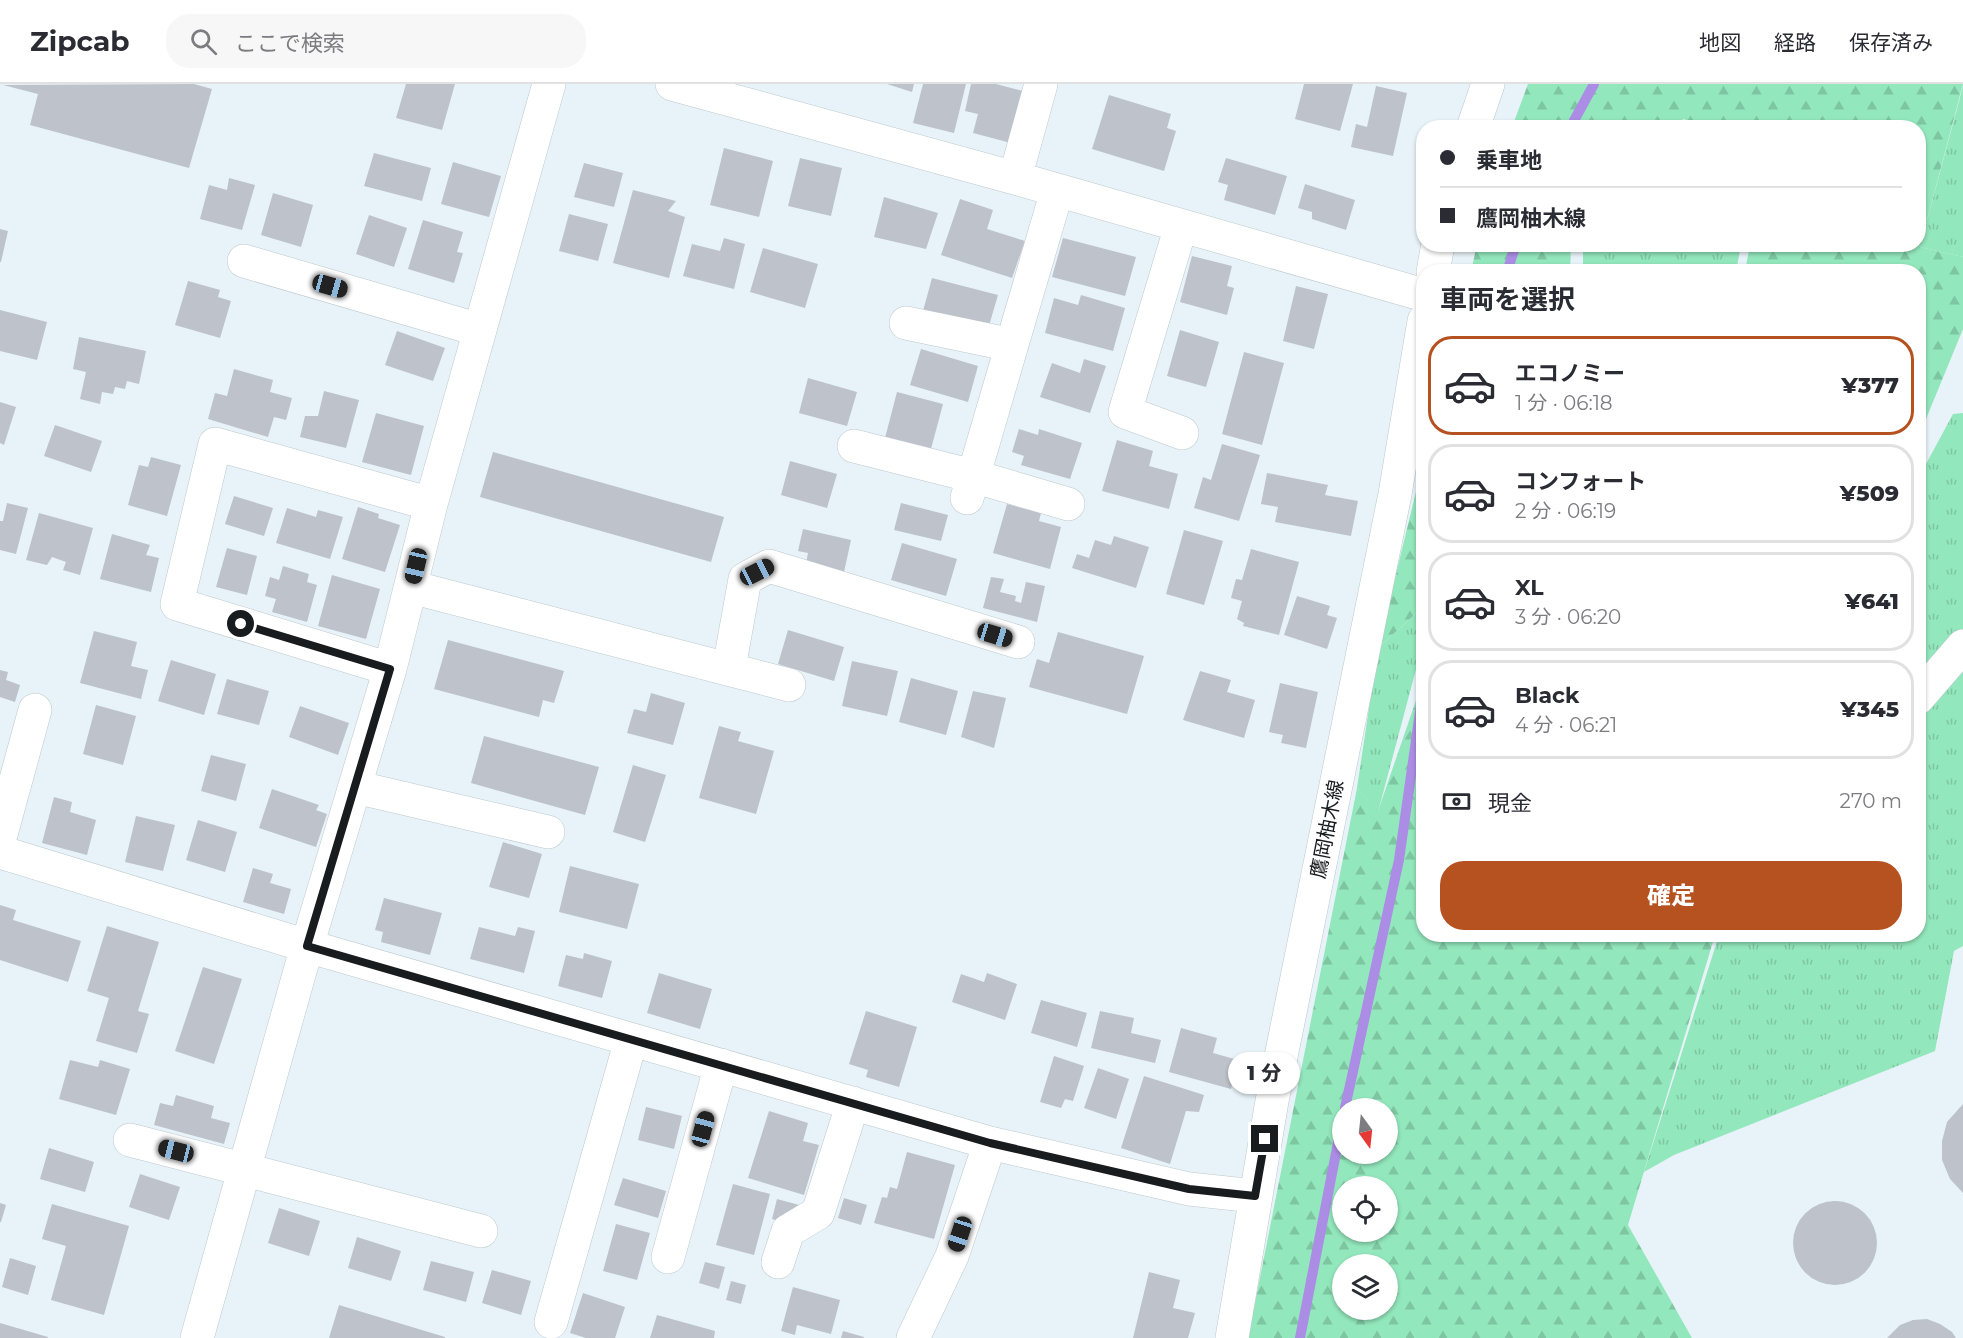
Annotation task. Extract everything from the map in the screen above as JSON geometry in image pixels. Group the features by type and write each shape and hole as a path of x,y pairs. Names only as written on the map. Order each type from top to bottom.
{"street":[{"path":"197,1338 307,946 390,669 431,504 549,84"},
{"path":"672,84 1015,178 1416,293"},
{"path":"1015,178 1041,84"},
{"path":"1476,120 1488,84"},
{"path":"970,487 1057,191"},
{"path":"1181,226 1125,412 1182,433"},
{"path":"244,261 480,330"},
{"path":"906,323 1012,345"},
{"name":"鷹岡柚木線","path":"1232,1338 1272,1101 1395,494 1416,369"},
{"path":"390,669 177,604 215,444 431,504"},
{"path":"854,446 970,487 1068,504"},
{"path":"729,668 745,579 769,566 1018,642"},
{"path":"411,587 789,685"},
{"path":"1926,689 1963,646"},
{"path":"0,838 35,710"},
{"path":"355,787 548,832"},
{"path":"0,852 307,946 990,1143 1189,1189 1255,1196"},
{"path":"551,1322 631,1040"},
{"path":"668,1257 721,1065"},
{"path":"778,1262 788,1231 818,1213 854,1103"},
{"path":"130,1140 481,1231"},
{"path":"913,1338 952,1256 990,1143"}],"green space":[{"path":"1528,84 1963,84 1926,224 1926,120 1515,120"},
{"path":"1963,86 1963,257 1926,248 1926,225"},
{"path":"1926,248 1963,257 1963,329 1926,419 1926,264 1746,264 1749,252 1926,252"},
{"path":"1475,252 1571,252 1570,264 1473,264"},
{"path":"1583,252 1740,252 1737,264 1583,264"},
{"path":"1963,413 1963,946 1954,951 1935,1051 1674,1155 1644,1172 1717,942 1926,942 1926,464 1953,414"},
{"path":"1416,492 1416,613 1378,648"},
{"path":"1416,613 1416,670 1378,812 1357,788 1378,648"},
{"path":"1416,700 1416,942 1713,942 1628,1225 1692,1338 1248,1338 1357,788 1378,811"}],"building":[{"path":"194,84 212,89 189,168 30,125 38,94 3,85"},
{"path":"406,84 455,84 442,130 396,118"},
{"path":"887,84 914,84 912,92"},
{"path":"923,84 966,84 954,133 913,123"},
{"path":"971,84 996,84 1023,91 1011,143 973,133 978,114 965,111"},
{"path":"1304,84 1353,84 1340,131 1295,119"},
{"path":"1376,86 1407,93 1393,156 1351,147 1356,124 1367,127"},
{"path":"1109,95 1171,114 1167,128 1176,131 1164,171 1092,149"},
{"path":"724,148 773,161 759,217 710,205"},
{"path":"374,153 431,168 422,201 364,186"},
{"path":"800,158 842,168 831,216 788,206"},
{"path":"1226,158 1287,176 1275,215 1224,200 1228,185 1218,182"},
{"path":"453,162 501,176 489,217 441,204"},
{"path":"584,163 623,173 614,207 574,197"},
{"path":"229,178 255,185 242,230 200,219 209,185 227,190"},
{"path":"1305,184 1355,200 1346,230 1312,219 1312,212 1298,208"},
{"path":"633,190 676,201 668,211 685,217 669,278 613,263"},
{"path":"273,193 313,205 301,247 261,235"},
{"path":"884,197 938,213 926,249 874,237"},
{"path":"960,199 993,210 987,229 1025,241 1012,278 941,255"},
{"path":"569,214 608,224 598,261 559,251"},
{"path":"369,215 407,228 394,267 356,254"},
{"path":"423,220 463,232 457,252 463,253 454,283 408,269"},
{"path":"0,229 8,231 1,262 0,262"},
{"path":"724,238 745,244 734,289 683,276 692,244 720,251"},
{"path":"1063,238 1136,257 1125,296 1052,277"},
{"path":"763,248 818,264 805,308 750,292"},
{"path":"1192,256 1232,266 1227,286 1234,288 1227,315 1180,302"},
{"path":"932,278 998,295 988,329 923,311"},
{"path":"188,281 220,290 218,297 231,301 220,338 175,325"},
{"path":"1296,286 1328,294 1314,349 1283,341"},
{"path":"1081,295 1125,308 1113,351 1045,333 1054,298 1078,305"},
{"path":"0,310 47,322 37,360 0,351"},
{"path":"1180,330 1219,342 1206,387 1167,376"},
{"path":"397,331 445,348 433,381 385,365"},
{"path":"79,337 146,351 139,384 127,381 125,389 115,387 113,394 102,392 100,404 80,399 86,372 73,369"},
{"path":"921,349 978,366 968,402 910,385"},
{"path":"1244,352 1284,363 1262,445 1222,434"},
{"path":"1084,359 1106,366 1090,413 1040,397 1052,363 1080,373"},
{"path":"234,369 273,380 270,392 292,398 286,420 274,417 268,437 208,419 215,393 227,396"},
{"path":"808,378 857,392 847,426 799,413"},
{"path":"324,391 359,400 346,448 300,437 305,416 318,416"},
{"path":"897,392 943,404 931,449 885,438"},
{"path":"0,402 16,407 4,445 0,443"},
{"path":"376,413 424,426 411,475 362,462"},
{"path":"55,425 102,441 91,472 44,456"},
{"path":"1019,429 1038,435 1039,429 1082,443 1070,479 1021,465 1024,456 1012,452"},
{"path":"1117,440 1153,451 1149,466 1178,474 1169,509 1102,491"},
{"path":"1222,444 1260,455 1239,521 1194,508 1203,477 1211,480"},
{"path":"493,452 724,517 711,562 480,497"},
{"path":"151,457 181,465 167,516 128,505 139,465 148,467"},
{"path":"790,461 837,474 827,508 781,495"},
{"path":"1267,473 1328,485 1325,495 1358,501 1351,536 1275,522 1278,507 1261,504"},
{"path":"234,496 273,508 264,536 225,524"},
{"path":"7,503 28,508 16,554 0,550 0,521 3,521"},
{"path":"901,503 948,515 941,541 894,530"},
{"path":"1007,504 1041,513 1039,521 1061,527 1050,569 993,553"},
{"path":"358,507 379,514 378,518 400,525 385,572 342,559"},
{"path":"287,508 316,517 318,510 343,517 330,559 276,543"},
{"path":"39,513 93,528 80,575 63,570 66,562 52,557 47,565 26,560"},
{"path":"803,529 851,540 844,572 806,563 808,553 798,551"},
{"path":"1184,530 1223,541 1204,605 1166,594"},
{"path":"112,534 150,545 146,555 159,558 151,592 100,579"},
{"path":"1114,536 1149,547 1136,588 1072,568 1077,554 1089,558 1095,540 1111,545"},
{"path":"902,543 957,559 946,596 891,580"},
{"path":"227,548 257,556 247,595 216,587"},
{"path":"1251,549 1299,562 1279,635 1243,626 1244,623 1237,619 1242,601 1231,598 1236,579 1242,580"},
{"path":"283,566 309,574 307,582 317,585 307,622 272,612 276,599 265,596 270,577 279,580"},
{"path":"332,575 380,589 366,639 318,626"},
{"path":"991,577 1004,579 1000,592 1016,596 1015,601 1021,603 1026,582 1045,586 1037,622 983,608"},
{"path":"1297,596 1330,606 1327,615 1337,618 1327,649 1284,635"},
{"path":"788,630 844,647 834,681 778,664"},
{"path":"94,631 137,642 131,666 148,670 141,699 80,683"},
{"path":"1058,632 1144,656 1127,714 1029,687 1037,659 1049,663"},
{"path":"448,640 564,671 554,703 543,700 539,717 434,689"},
{"path":"171,660 216,674 204,715 158,701"},
{"path":"852,661 898,671 887,716 842,706"},
{"path":"0,670 8,672 6,680 20,685 15,702 0,697"},
{"path":"1200,671 1231,680 1227,692 1255,700 1244,738 1183,720"},
{"path":"911,678 958,691 946,735 899,722"},
{"path":"227,679 269,691 259,725 217,714"},
{"path":"1280,683 1318,692 1306,748 1281,743 1283,735 1269,732"},
{"path":"973,691 1006,698 994,748 961,737"},
{"path":"651,693 685,703 673,745 627,733 634,709 646,712"},
{"path":"96,705 136,716 123,765 83,754"},
{"path":"300,706 349,723 338,755 289,737"},
{"path":"719,726 741,732 738,741 774,751 756,814 699,798"},
{"path":"484,736 599,767 585,815 471,783"},
{"path":"211,755 246,764 236,801 201,791"},
{"path":"633,765 666,775 645,842 613,832"},
{"path":"272,789 319,805 316,810 327,814 316,847 259,828"},
{"path":"54,797 72,802 70,812 96,820 87,855 42,843"},
{"path":"136,816 175,825 163,871 125,862"},
{"path":"198,820 237,832 225,872 186,860"},
{"path":"503,842 542,854 529,898 489,887"},
{"path":"570,866 639,884 627,929 559,912"},
{"path":"253,868 273,874 270,883 291,889 284,914 243,902"},
{"path":"384,898 442,913 430,955 381,942 383,932 375,930"},
{"path":"0,905 16,910 13,920 81,941 68,982 0,960"},
{"path":"107,926 159,942 138,1011 149,1014 137,1053 96,1041 109,998 87,991"},
{"path":"479,927 515,936 518,927 535,931 524,973 470,959"},
{"path":"584,953 612,961 602,998 558,986 566,955 583,959"},
{"path":"203,967 242,979 214,1064 175,1051"},
{"path":"659,973 712,989 700,1029 647,1013"},
{"path":"987,973 1017,984 1005,1020 952,1002 961,974 984,982"},
{"path":"1041,1000 1087,1013 1077,1047 1031,1033"},
{"path":"866,1011 917,1027 899,1087 866,1077 868,1070 849,1064"},
{"path":"1100,1011 1134,1018 1131,1033 1161,1040 1155,1063 1091,1048"},
{"path":"1181,1028 1217,1038 1213,1053 1238,1060 1231,1089 1169,1072"},
{"path":"1054,1056 1084,1066 1073,1101 1065,1099 1061,1108 1040,1102"},
{"path":"70,1060 98,1067 100,1060 130,1069 116,1115 59,1099"},
{"path":"1098,1068 1129,1079 1116,1119 1084,1108"},
{"path":"1144,1076 1204,1095 1199,1112 1186,1111 1170,1164 1121,1148"},
{"path":"176,1095 214,1106 211,1118 230,1123 224,1144 154,1125 160,1103 173,1106"},
{"path":"1963,1104 1963,1193 1950,1179 1942,1160 1942,1141 1947,1122"},
{"path":"646,1107 682,1116 674,1149 638,1140"},
{"path":"769,1111 808,1123 803,1141 819,1145 804,1195 748,1178"},
{"path":"49,1148 94,1162 85,1192 40,1179"},
{"path":"907,1152 955,1165 934,1239 874,1223 882,1197 887,1198 890,1187 897,1189"},
{"path":"140,1174 180,1187 169,1220 129,1207"},
{"path":"623,1178 666,1191 658,1218 614,1205"},
{"path":"733,1184 770,1194 754,1255 716,1245"},
{"path":"844,1198 867,1205 861,1225 838,1218"},
{"path":"777,1199 803,1206 780,1221 772,1219"},
{"path":"1835,1201 1851,1204 1865,1213 1874,1227 1877,1243 1874,1259 1865,1273 1851,1282 1835,1285 1819,1282 1805,1273 1796,1259 1793,1243 1796,1227 1805,1213 1819,1204"},
{"path":"0,1203 6,1205 1,1222 0,1222"},
{"path":"52,1204 129,1226 104,1315 51,1300 66,1246 42,1239"},
{"path":"279,1208 320,1221 309,1256 268,1243"},
{"path":"616,1224 650,1233 637,1280 603,1271"},
{"path":"357,1237 401,1251 391,1281 348,1268"},
{"path":"10,1258 36,1266 28,1295 2,1287"},
{"path":"431,1261 474,1272 466,1302 423,1290"},
{"path":"705,1262 725,1267 719,1289 699,1283"},
{"path":"492,1270 531,1281 521,1315 482,1303"},
{"path":"1149,1272 1180,1280 1173,1308 1195,1313 1188,1338 1133,1338"},
{"path":"731,1281 746,1285 741,1304 726,1300"},
{"path":"793,1287 840,1300 831,1334 797,1325 795,1335 781,1331"},
{"path":"583,1293 625,1307 615,1338 586,1338 570,1333"},
{"path":"339,1305 445,1337 445,1338 329,1338"},
{"path":"657,1315 715,1331 714,1338 650,1338"},
{"path":"1927,1319 1940,1324 1952,1332 1956,1338 1887,1338 1900,1325 1913,1320"},
{"path":"0,1323 48,1337 48,1338 0,1338"},
{"path":"843,1331 864,1337 864,1338 841,1338"}],"waterway":[{"path":"1574,120 1594,84"},
{"path":"1510,264 1513,252"},
{"path":"1347,1098 1399,860 1416,740"},
{"path":"1300,1338 1334,1164"}],"route":[{"path":"241,624 390,669 307,946 990,1143 1189,1189 1255,1196 1265,1139"}]}
